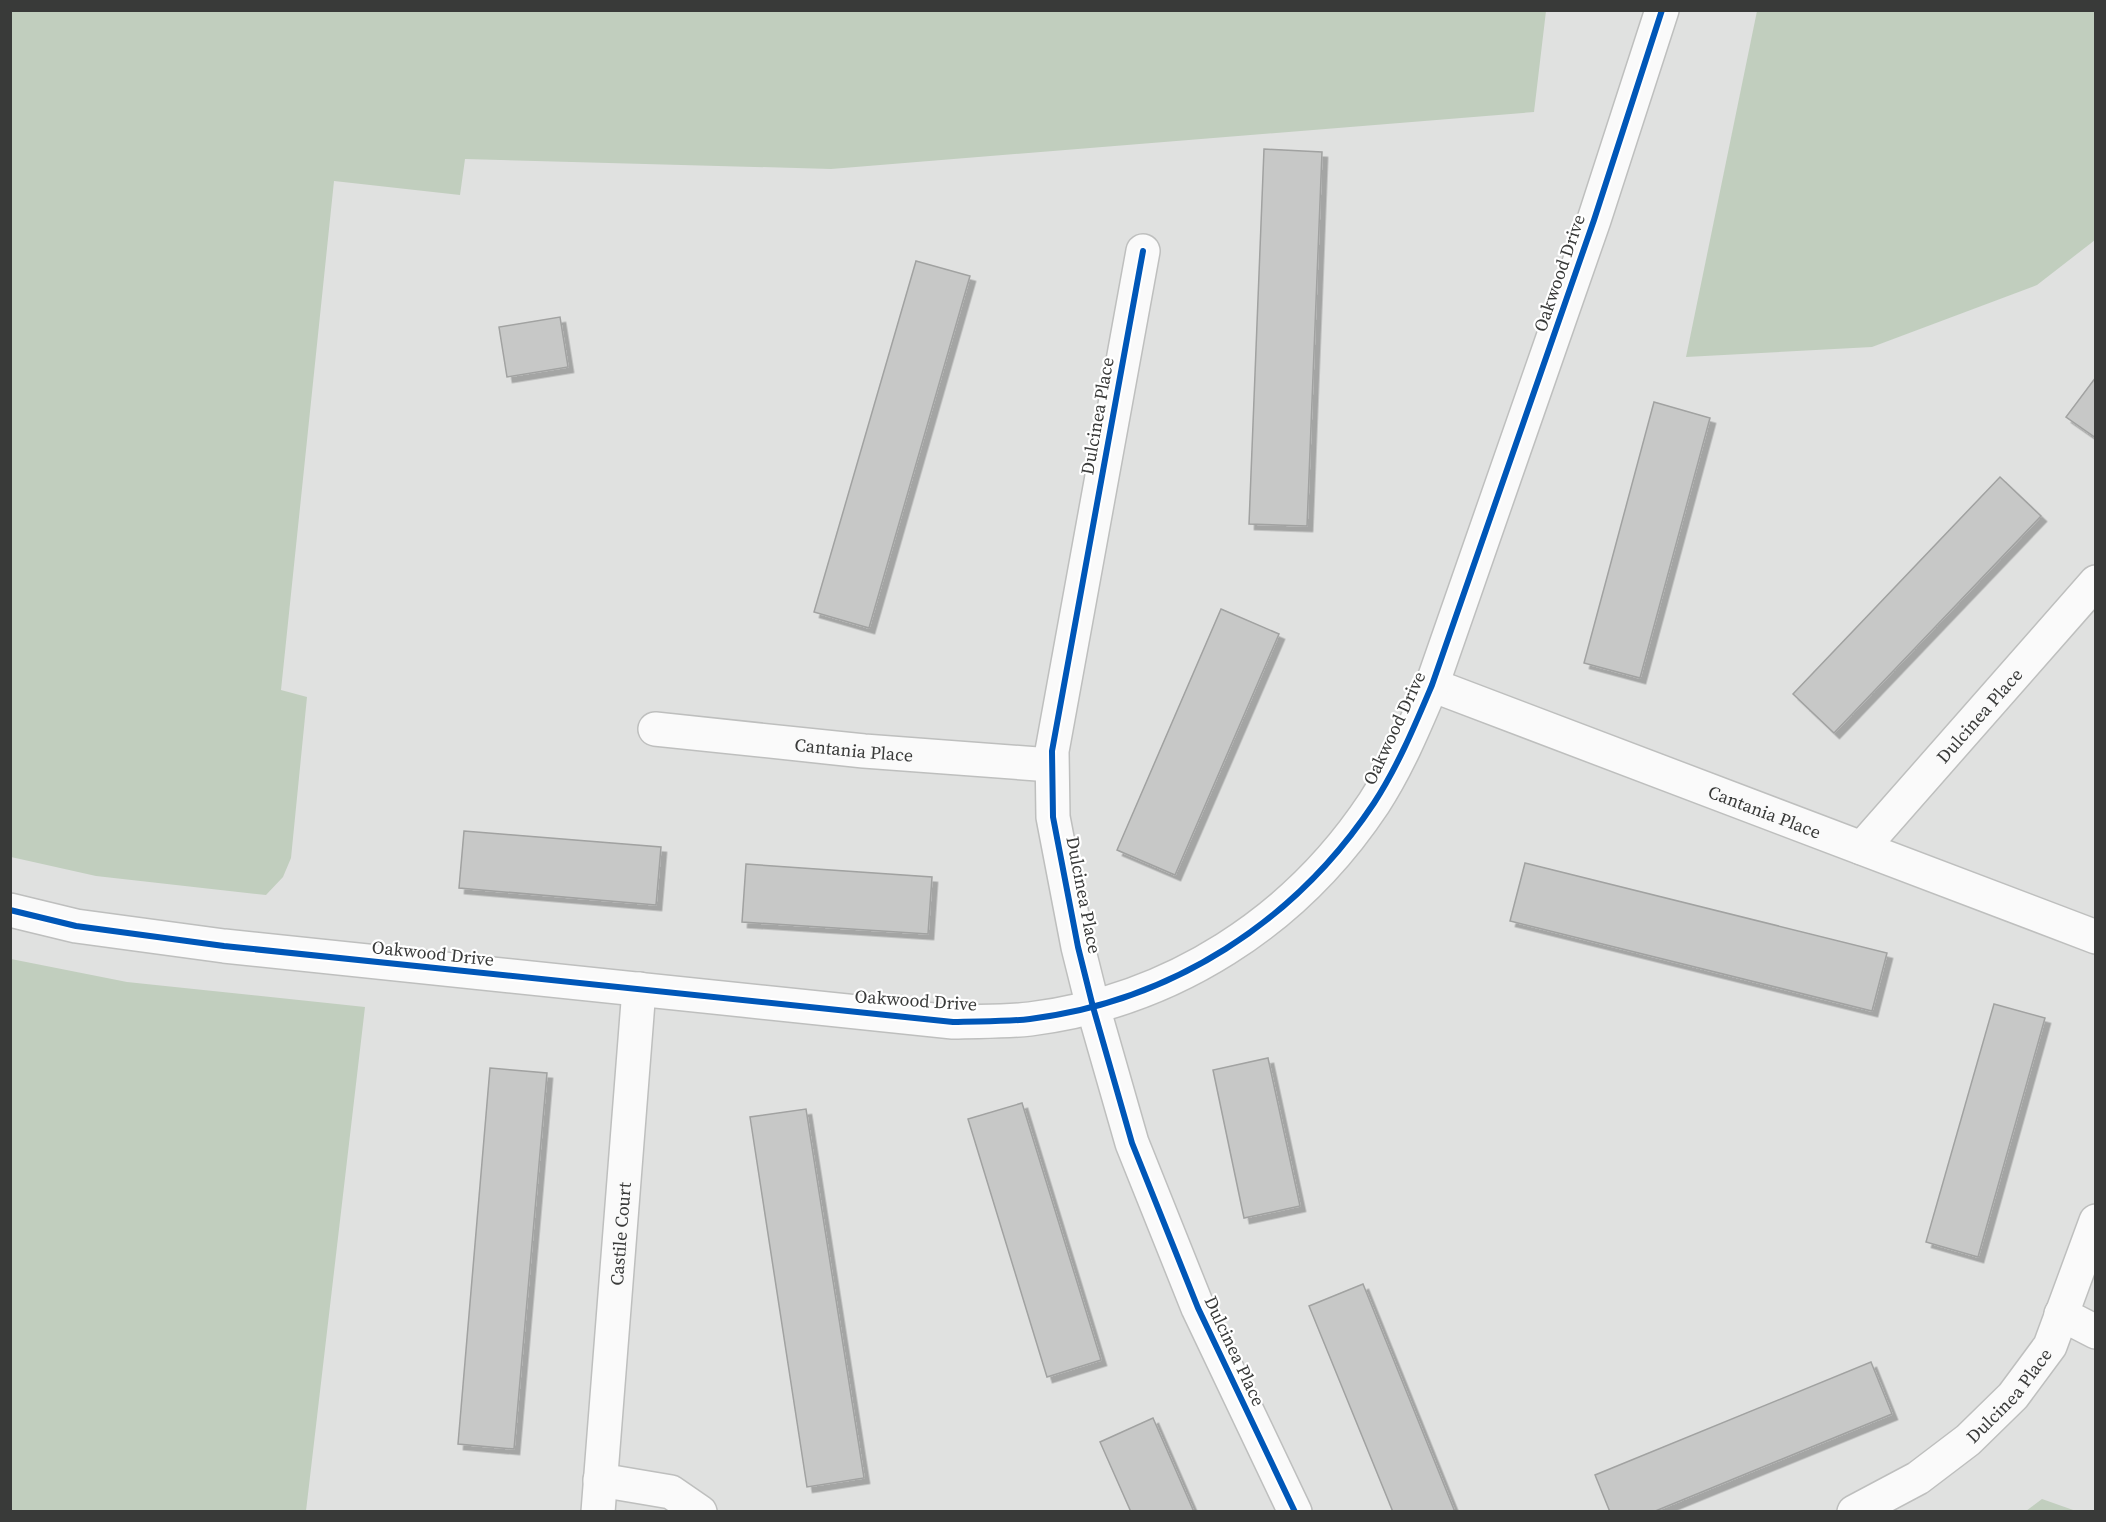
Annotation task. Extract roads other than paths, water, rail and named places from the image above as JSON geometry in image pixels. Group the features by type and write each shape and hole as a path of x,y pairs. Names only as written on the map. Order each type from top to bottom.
{"street":[{"name":"Oakwood Drive","path":"10,910 76,926 224,946 953,1022 1029,1019 1093,1007 1129,997 1188,972 1243,940 1293,901 1331,861 1374,803 1403,753 1432,685 1590,231 1662,10"},
{"name":"Dulcinea Place","path":"1143,251 1051,765 1053,817 1093,1007 1132,1143 1178,1261 1295,1512"},
{"name":"Dulcinea Place","path":"1862,848 2096,582"},
{"name":"Cantania Place","path":"1432,685 2096,937"},
{"name":"Cantania Place","path":"655,729 864,751 1051,765"},
{"name":"Castile Court","path":"639,989 599,1496 671,1492 700,1512"},
{"name":"Dulcinea Place","path":"1854,1512 1918,1478 1968,1440 2013,1396 2050,1346 2096,1221"},
{"path":"2061,1314 2096,1332"}]}
